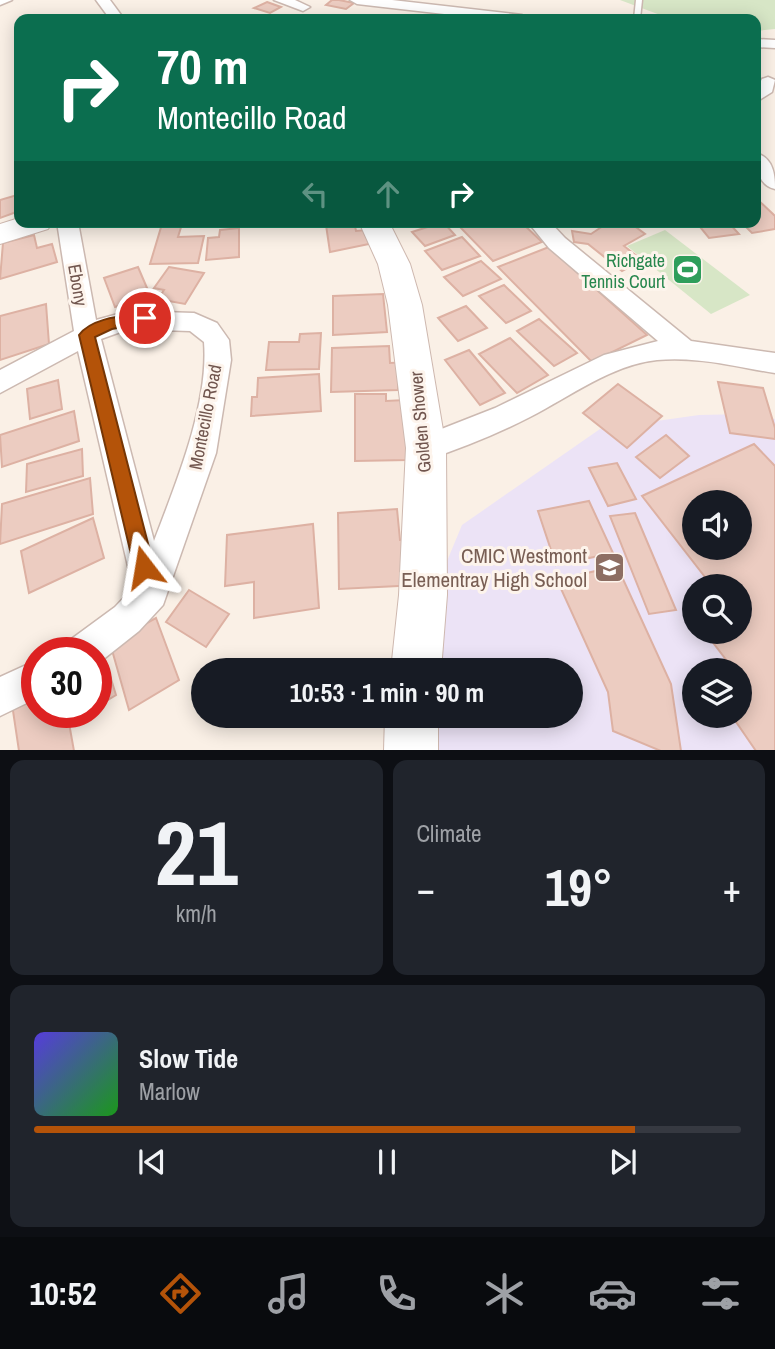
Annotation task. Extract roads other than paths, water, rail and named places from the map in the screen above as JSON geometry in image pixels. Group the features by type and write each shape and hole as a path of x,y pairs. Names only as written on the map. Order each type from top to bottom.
{"main road":[{"path":"0,234 19,228"},
{"name":"Golden Shower","path":"377,228 394,264 405,305 426,449 423,594 417,658"},
{"path":"411,750 412,728"}],"street":[{"path":"281,0 303,7"},
{"path":"357,0 437,4 494,14"},
{"path":"761,94 768,82"},
{"name":"Ebony","path":"67,228 87,335 151,593"},
{"path":"543,228 556,243 685,350"},
{"name":"Montecillo Road","path":"0,382 109,324 129,320 194,322 208,329 218,348 202,453 151,593 127,619 104,637"},
{"path":"426,449 529,405 623,358 643,353 685,350 775,363"},
{"path":"0,697 21,686"}],"place":[{"name":"Richgate Tennis Court","path":"688,270"},
{"name":"CMIC Westmont Elementray High School","path":"610,567"}]}
